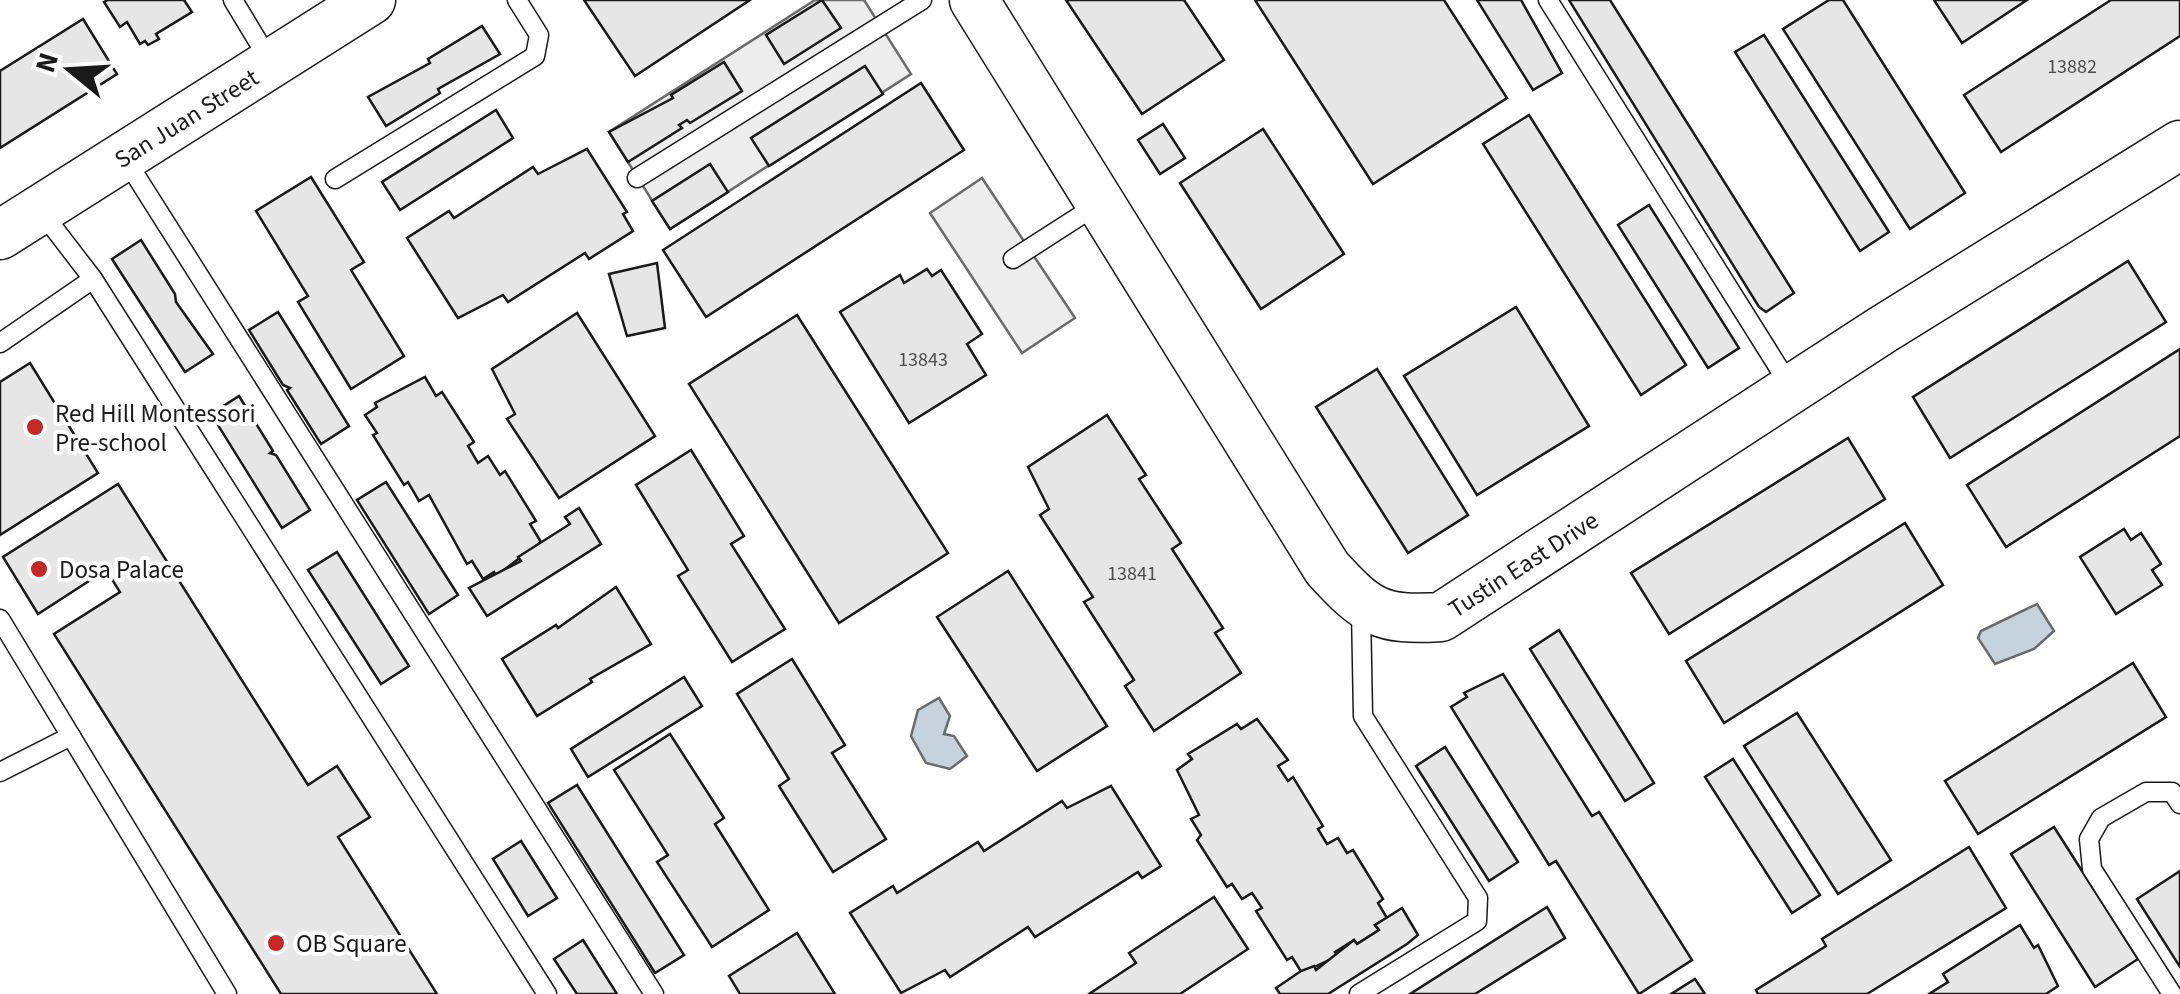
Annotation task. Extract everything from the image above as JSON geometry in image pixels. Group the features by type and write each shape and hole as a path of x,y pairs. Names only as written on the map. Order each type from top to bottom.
{"street":[{"name":"San Juan Street","path":"0,235 372,0"},
{"path":"974,0 1328,568 1361,605"},
{"name":"Tustin East Drive","path":"1361,605 1403,620 1441,617 1792,389 2180,146"}],"lane":[{"path":"234,0 272,64"},
{"path":"335,179 536,56 539,36 517,0"},
{"path":"637,178 922,0"},
{"path":"1548,0 1792,389"},
{"path":"124,157 654,994"},
{"path":"1013,259 1100,202"},
{"path":"40,210 93,279 547,994"},
{"path":"0,343 93,279"},
{"path":"1360,994 1478,921 1478,898 1362,716 1361,605"},
{"path":"0,619 228,994"},
{"path":"0,772 71,736"},
{"path":"2172,994 2092,869 2089,839 2101,818 2146,792 2172,792 2180,804"}],"shaded area":[{"path":"815,0 864,0 911,74 670,229 609,132"},
{"path":"982,178 1075,318 1022,353 930,213"},
{"path":"2037,604 2054,631 2034,649 1995,664 1978,638 1981,631"},
{"path":"939,698 950,716 944,734 954,736 967,756 950,769 926,763 911,736 918,710"}],"building":[{"path":"184,0 192,12 156,34 159,39 148,45 145,41 140,44 127,22 120,27 104,2"},
{"path":"584,0 750,0 635,76"},
{"path":"822,0 841,28 784,64 766,35"},
{"path":"1066,0 1184,0 1224,60 1142,114"},
{"path":"1255,0 1444,0 1507,98 1373,184"},
{"path":"1477,0 1521,0 1562,73 1533,90"},
{"path":"1569,0 1610,0 1794,293 1766,312 1759,307"},
{"path":"1829,0 1843,0 1965,193 1910,229 1783,29"},
{"path":"1934,0 2027,0 1962,43"},
{"path":"2111,0 2180,0 2180,36 2001,152 1964,95"},
{"path":"83,19 117,74 0,148 0,71"},
{"path":"482,26 500,54 438,89 440,93 386,126 368,97 430,63 428,59"},
{"path":"1764,35 1889,232 1860,251 1735,52"},
{"path":"724,62 742,91 690,123 687,120 679,125 682,128 628,162 609,132 673,98 671,95"},
{"path":"865,66 883,94 769,166 751,138"},
{"path":"921,83 964,150 706,317 663,250"},
{"path":"496,110 513,138 400,210 382,182"},
{"path":"1529,115 1686,365 1641,395 1483,144"},
{"path":"1163,124 1185,158 1160,174 1138,140"},
{"path":"1263,129 1344,254 1261,309 1180,183"},
{"path":"587,149 627,212 623,214 633,231 589,259 585,253 508,302 503,295 458,318 407,238 449,211 454,218 533,167 538,174"},
{"path":"710,164 728,192 670,229 652,201"},
{"path":"311,177 364,262 351,270 404,356 351,389 298,302 308,296 256,211"},
{"path":"1649,205 1739,348 1708,368 1618,225"},
{"path":"141,240 175,294 176,302 213,354 185,372 112,259"},
{"path":"2128,261 2166,322 1950,458 1913,397"},
{"path":"657,263 665,328 627,336 609,274"},
{"path":"927,269 932,276 941,270 982,334 967,344 986,375 909,423 840,312 900,275 904,283"},
{"path":"1516,307 1589,426 1477,495 1404,376"},
{"path":"278,312 349,426 321,444 287,390 290,388 283,385 249,330"},
{"path":"577,313 655,436 559,498 507,419 515,414 492,369"},
{"path":"797,315 948,553 839,623 689,384"},
{"path":"2180,349 2180,436 2006,547 1967,485"},
{"name":"Red Hill Montessori Pre-school","path":"30,363 98,473 0,535 0,382"},
{"path":"1377,369 1468,515 1408,553 1316,407"},
{"path":"425,377 436,396 442,392 474,442 468,446 478,463 488,456 500,475 505,471 536,521 530,524 541,542 496,576 494,572 483,579 472,561 467,564 429,495 419,501 408,482 404,485 365,415 377,407 375,403"},
{"path":"239,396 273,451 270,453 276,455 310,510 282,528 211,414"},
{"path":"1107,415 1146,475 1139,479 1181,543 1172,549 1223,628 1215,633 1241,673 1154,731 1125,686 1134,680 1084,602 1093,597 1040,515 1049,509 1028,467"},
{"path":"1848,438 1885,499 1669,634 1631,573"},
{"path":"691,450 744,536 731,544 785,629 732,662 678,576 688,570 636,485"},
{"path":"386,482 458,595 429,614 357,500"},
{"path":"118,484 308,785 337,766 370,817 338,837 437,994 281,994 54,634 120,592 106,570 38,614 3,557"},
{"path":"579,508 601,544 487,616 469,588 521,561 518,557 570,524 565,517"},
{"path":"1905,523 1943,585 1724,723 1686,661"},
{"path":"2124,529 2131,540 2141,533 2161,564 2152,570 2162,585 2116,614 2080,557"},
{"path":"337,552 409,666 381,684 308,570"},
{"path":"1008,571 1107,726 1037,771 937,617"},
{"path":"616,587 651,644 537,716 502,659 556,625 558,628"},
{"path":"1559,630 1654,783 1625,801 1530,649"},
{"path":"792,659 845,745 832,753 886,839 833,872 779,786 789,779 737,694"},
{"path":"2133,663 2166,717 1978,834 1945,781"},
{"path":"1503,674 1592,816 1599,812 1692,960 1639,994 1556,861 1549,865 1451,707 1467,697 1464,693"},
{"path":"684,677 702,706 588,777 571,749"},
{"path":"1797,713 1891,860 1838,894 1744,746"},
{"path":"1257,719 1288,760 1278,766 1288,781 1293,777 1323,826 1318,829 1327,844 1338,838 1347,853 1353,850 1383,899 1378,903 1387,918 1375,925 1379,930 1357,944 1354,940 1335,952 1338,956 1302,973 1292,957 1287,960 1256,911 1262,908 1252,893 1242,899 1232,884 1227,887 1197,840 1201,835 1191,819 1199,815 1177,770 1192,759 1188,754 1237,724 1241,729"},
{"path":"670,734 724,818 715,824 769,910 712,947 657,862 668,855 614,770"},
{"path":"1445,747 1518,862 1489,881 1416,766"},
{"path":"1733,759 1820,895 1792,913 1705,777"},
{"path":"577,785 684,955 655,973 548,803"},
{"path":"1111,786 1161,866 1142,878 1138,872 1035,937 1028,927 950,977 945,970 901,993 850,913 893,886 897,893 978,842 984,851 1062,801 1067,808"},
{"path":"2054,827 2138,959 2095,987 2011,854"},
{"path":"521,841 557,898 528,916 493,859"},
{"path":"1969,847 2006,908 1867,994 1758,994 1756,990 1826,946 1822,939"},
{"path":"2180,871 2180,967 2137,899"},
{"path":"1214,897 1248,949 1180,994 1089,994 1136,963 1129,953"},
{"path":"1547,907 1565,938 1475,994 1410,994"},
{"path":"1402,908 1418,935 1407,944 1328,994 1280,994 1276,988 1301,971 1314,966 1316,970 1354,940 1357,944 1379,930 1375,925"},
{"path":"2020,925 2034,948 2038,945 2058,986 2046,994 1929,994 1948,982 1943,974"},
{"path":"797,933 835,994 740,994 729,976"},
{"path":"583,940 617,994 577,994 554,959"},
{"path":"1695,979 1705,994 1671,994"}],"place":[{"name":"Red Hill Montessori Pre-school","path":"35,427"},
{"name":"Dosa Palace","path":"39,569"},
{"name":"OB Square","path":"276,943"}]}
